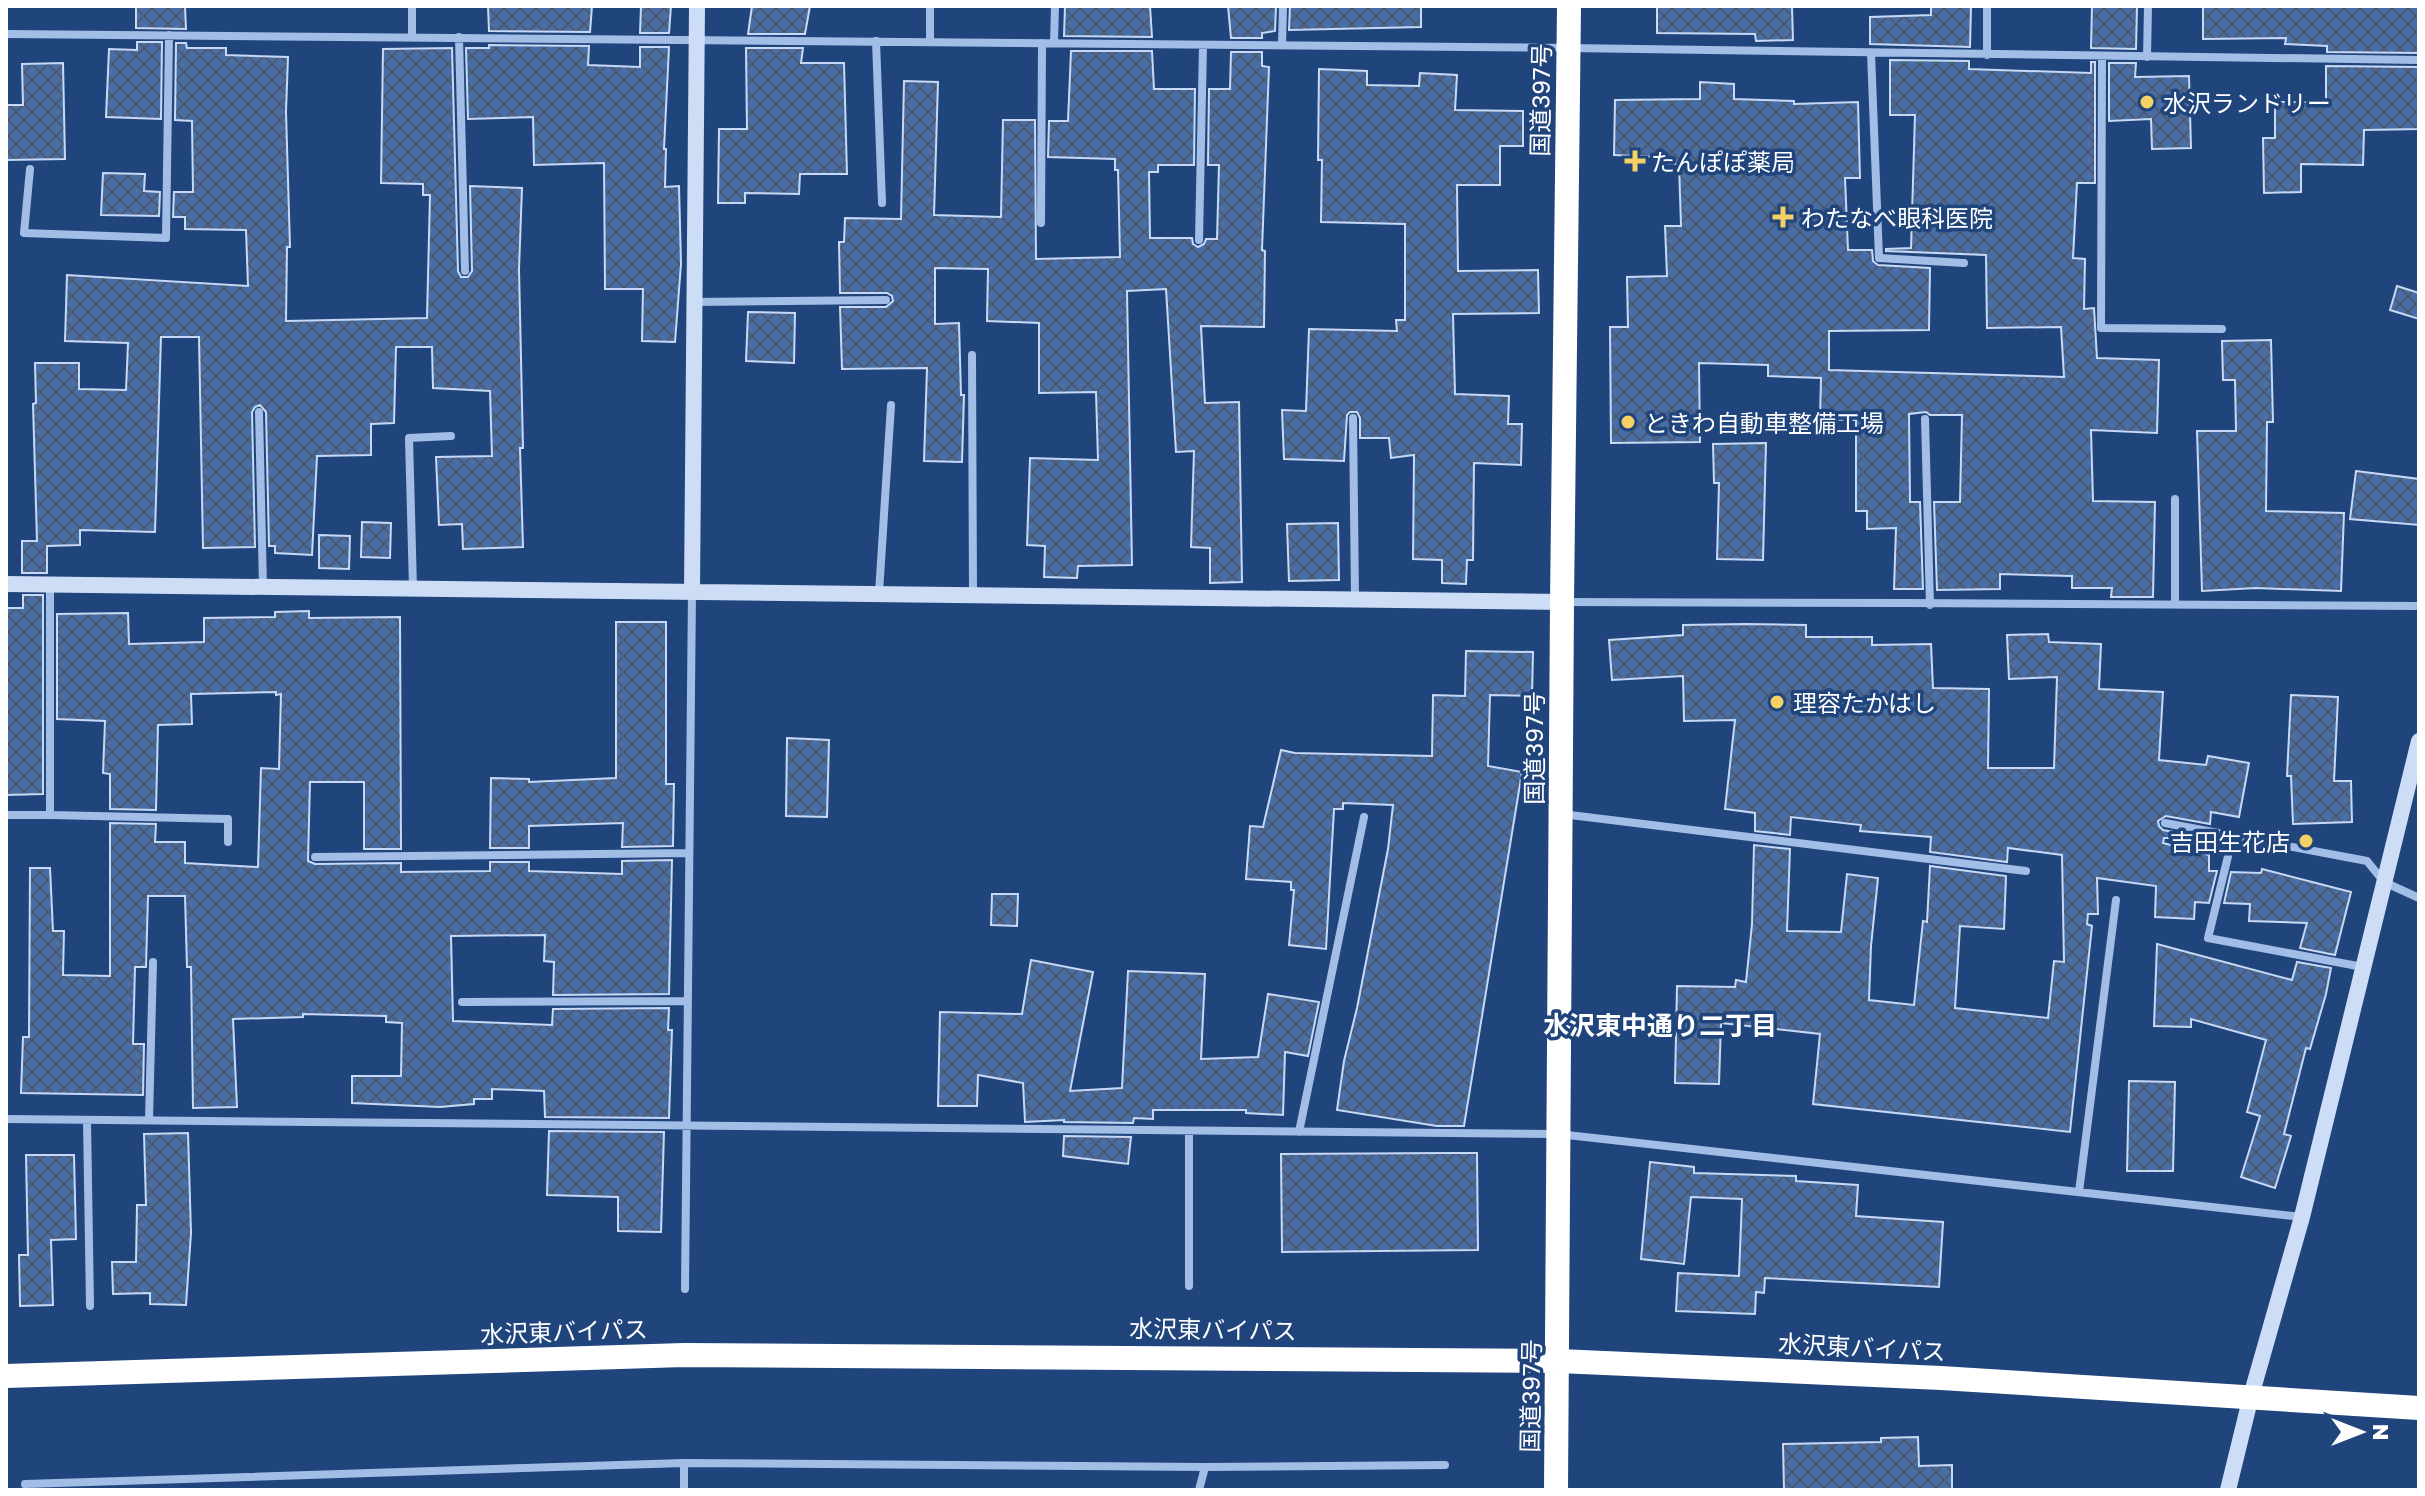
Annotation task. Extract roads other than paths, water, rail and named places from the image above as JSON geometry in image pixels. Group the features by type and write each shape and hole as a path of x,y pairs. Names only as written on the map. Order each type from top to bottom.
{"highway":[{"name":"国道397号","path":"1556,1490 1569,6"},
{"name":"水沢東バイパス","path":"6,1376 684,1355 1559,1361 1925,1377 2419,1408"}],"street":[{"path":"412,6 412,37"},
{"path":"685,1289 697,6"},
{"path":"930,6 930,42"},
{"path":"1054,43 1055,6"},
{"path":"1282,45 1283,6"},
{"path":"1987,6 1987,55"},
{"path":"2147,57 2148,6"},
{"path":"6,34 1569,48 2419,60"},
{"path":"30,169 24,233 166,238 169,35"},
{"path":"459,37 465,271"},
{"path":"876,41 882,203"},
{"path":"1041,223 1042,43"},
{"path":"1199,240 1203,45"},
{"path":"1871,53 1879,258 1964,263"},
{"path":"2102,56 2101,328 2222,329"},
{"path":"694,302 886,300"},
{"path":"972,355 973,594"},
{"path":"879,593 891,405"},
{"path":"259,412 263,586"},
{"path":"1353,418 1355,599"},
{"path":"1925,419 1930,605"},
{"path":"413,588 409,438 451,436"},
{"path":"2175,499 2175,603"},
{"path":"6,584 1562,602 2419,606"},
{"path":"50,585 50,815"},
{"path":"2228,1490 2302,1217 2419,741"},
{"path":"1560,814 2026,871"},
{"path":"6,815 228,819 228,842"},
{"path":"1299,1132 1364,817"},
{"path":"2165,823 2367,861 2384,882 2419,898"},
{"path":"2233,836 2208,938 2364,967"},
{"path":"315,857 689,853"},
{"path":"2079,1192 2116,900"},
{"path":"149,1120 153,962"},
{"path":"462,1002 687,1001"},
{"path":"6,1119 1558,1134 2302,1217"},
{"path":"87,1120 90,1306"},
{"path":"1189,1131 1189,1286"},
{"path":"684,1463 684,1490"},
{"path":"25,1484 684,1463 1205,1467 1445,1465"},
{"path":"1199,1490 1205,1467"}],"place":[{"name":"水沢ランドリー","path":"2147,102"},
{"name":"たんぽぽ薬局","path":"1635,161"},
{"name":"わたなべ眼科医院","path":"1783,217"},
{"name":"ときわ自動車整備工場","path":"1628,422"},
{"name":"理容たかはし","path":"1777,702"},
{"name":"吉田生花店","path":"2306,841"}],"district":[{"name":"水沢東中通り二丁目","path":"1660,1025"}]}
